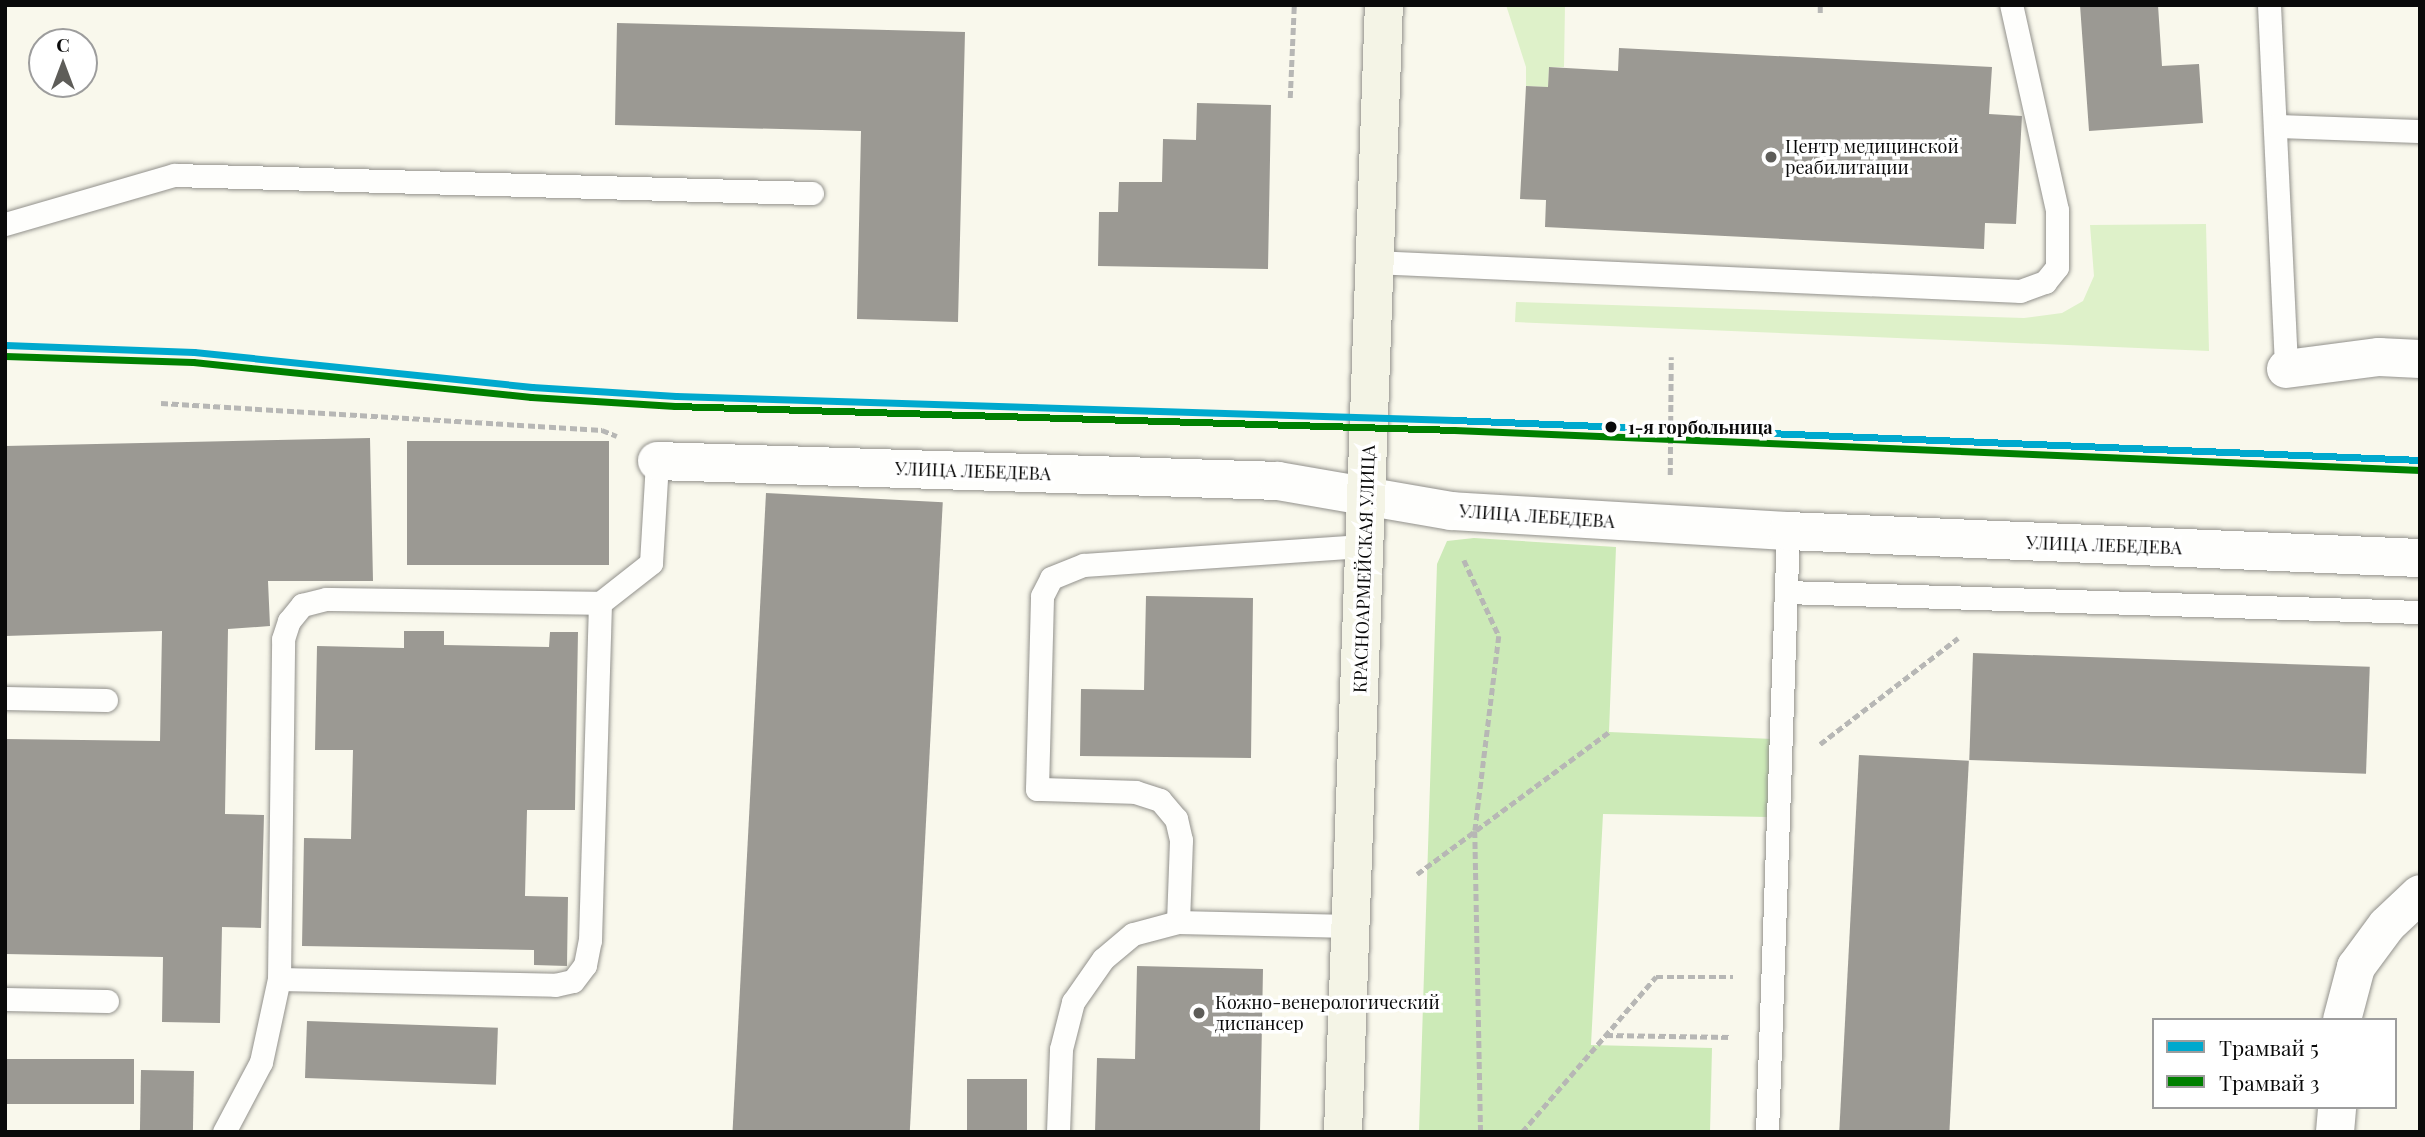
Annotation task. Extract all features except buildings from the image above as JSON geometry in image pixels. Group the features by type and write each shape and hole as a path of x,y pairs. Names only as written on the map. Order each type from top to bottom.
{"main road":[{"name":"КРАСНОАРМЕЙСКАЯ УЛИЦА","path":"1343,1132 1384,5"}],"street":[{"path":"2286,369 2379,357 2420,359"},
{"name":"УЛИЦА ЛЕБЕДЕВА","path":"657,461 1278,481 1451,511 1788,531 2420,558"},
{"path":"2343,1018 2356,967 2387,925 2420,894"},
{"path":"2335,1132 2337,1109"}],"lane":[{"path":"1373,262 2020,291 2045,282 2057,267 2057,210 2011,5"},
{"path":"2269,5 2286,369"},
{"path":"2276,126 2420,131"},
{"path":"5,224 174,175 812,193"},
{"path":"224,1132 261,1062 279,979 283,639 289,621 302,605 326,599 600,603 651,563 657,461"},
{"path":"1768,1132 1788,531"},
{"path":"1178,922 1181,839 1176,819 1160,800 1135,792 1037,789 1041,596 1051,578 1084,565 1365,546"},
{"path":"1786,592 2420,612"},
{"path":"279,979 555,985 573,981 585,965 590,940 600,603"},
{"path":"5,698 106,700"},
{"path":"1058,1132 1061,1049 1073,1002 1103,959 1133,934 1178,922 1350,926"},
{"path":"5,999 107,1001"}],"path":[{"path":"1290,98 1294,5"},
{"path":"1819,13 1820,5"},
{"path":"1670,466 1671,357"},
{"path":"161,403 602,430 635,444 657,461"},
{"path":"1461,554 1499,636 1475,831 1481,1132"},
{"path":"1780,776 1966,635"},
{"path":"1417,874 1609,732"},
{"path":"1522,1132 1656,977 1773,978"},
{"path":"1605,1035 1771,1038"}],"green space":[{"path":"1506,5 1565,5 1564,67 1549,67 1548,87 1526,86 1526,67"},
{"path":"2206,224 2209,351 1515,322 1516,302 2024,318 2062,313 2083,301 2094,276 2090,225"},
{"path":"1474,538 1616,547 1609,732 1773,739 1768,817 1603,814 1591,1045 1712,1048 1710,1132 1419,1132 1437,564 1447,541"}],"tram line":[{"name":"5","path":"5,345 194,352 532,387 676,396 1454,420 2420,460"},
{"name":"3","path":"5,356 193,362 531,397 675,406 1454,430 2420,470"}],"place":[{"name":"Центр медицинской реабилитации","path":"1771,157"},
{"name":"1-я горбольница","path":"1611,427"},
{"name":"Кожно-венерологический диспансер","path":"1199,1013"}]}
